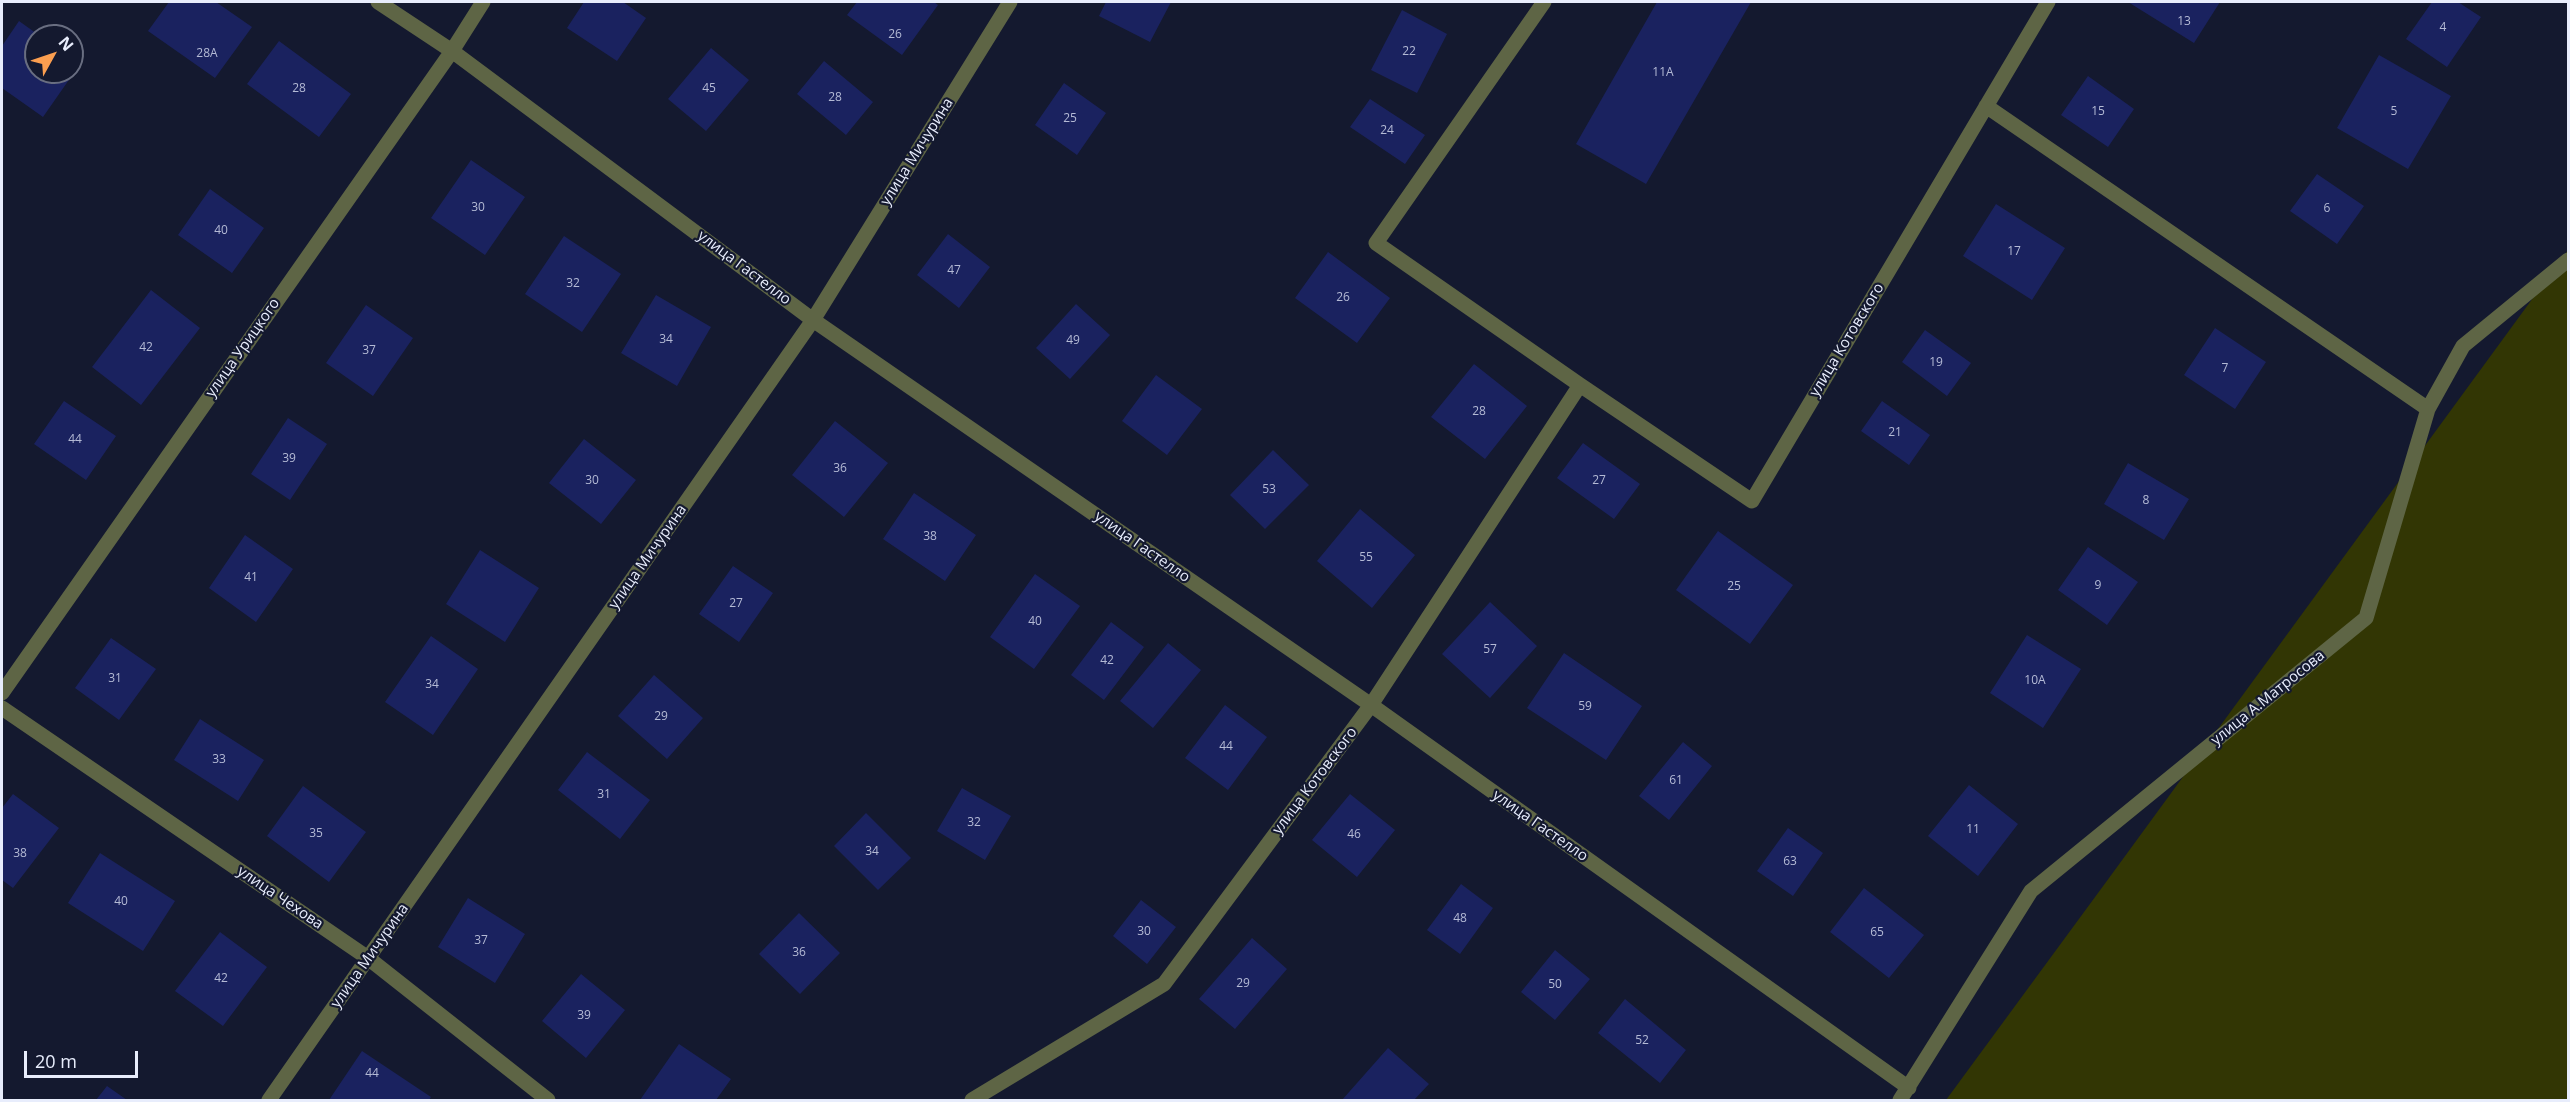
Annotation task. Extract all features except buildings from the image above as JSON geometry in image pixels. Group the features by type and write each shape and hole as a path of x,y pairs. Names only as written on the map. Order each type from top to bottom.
{"street":[{"name":"улица Гастелло","path":"378,2 452,51 813,320 1371,705 1904,1094"},
{"name":"улица Урицкого","path":"2,693 452,51 483,2"},
{"name":"улица Мичурина","path":"269,1101 813,320 1010,2"},
{"name":"улица Котовского","path":"1544,2 1376,243 1752,501 2048,2"},
{"path":"1986,106 2428,409"},
{"name":"улица А.Матросова","path":"1904,1094 2031,891 2366,618 2428,409 2463,346 2568,260"},
{"name":"улица Котовского","path":"972,1101 1164,984 1371,705 1580,385"},
{"name":"улица Чехова","path":"2,708 368,958 548,1101"}],"green space":[{"path":"2568,250 2568,1100 1946,1100 2109,878"}]}
